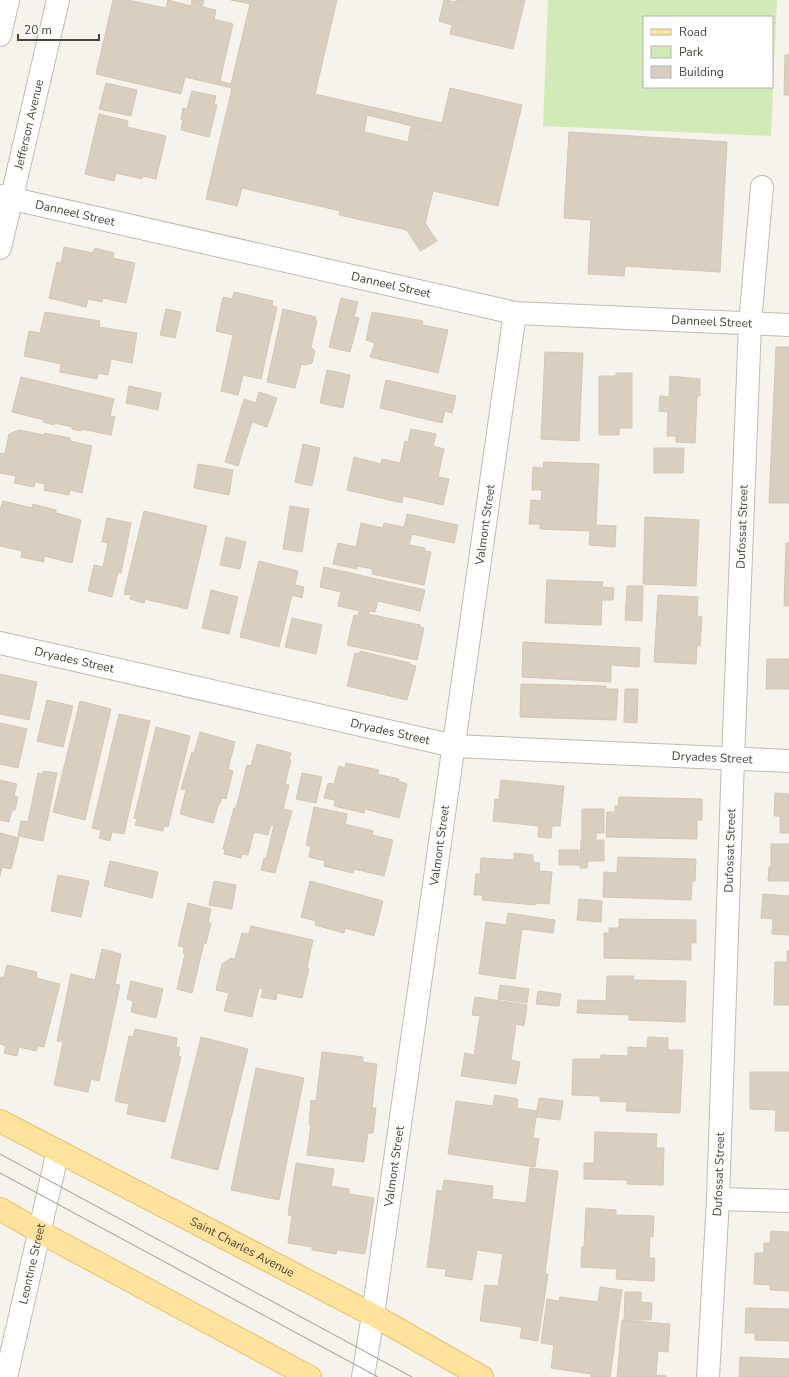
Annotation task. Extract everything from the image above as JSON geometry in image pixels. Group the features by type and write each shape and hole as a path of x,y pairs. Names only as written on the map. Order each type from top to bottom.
{"main road":[{"name":"Saint Charles Avenue","path":"0,1121 373,1316 482,1377"},
{"path":"0,1209 310,1377"}],"street":[{"path":"0,35 8,0"},
{"name":"Jefferson Avenue","path":"0,248 6,197 58,0"},
{"name":"Dufossat Street","path":"708,1377 718,1199 750,324 762,187"},
{"name":"Danneel Street","path":"6,197 515,313 789,325"},
{"name":"Valmont Street","path":"363,1377 373,1316 515,313"},
{"name":"Dryades Street","path":"0,643 454,746 789,762"},
{"name":"Leontine Street","path":"6,1377 58,1151"},
{"path":"718,1199 789,1201"}],"green space":[{"path":"548,0 777,0 771,136 543,126"}],"building":[{"path":"113,0 128,0 166,8 168,0 191,6 192,0 204,0 202,7 216,10 214,19 233,24 220,81 231,84 250,4 231,0 337,0 315,94 442,123 450,88 522,105 498,206 433,191 425,223 437,241 420,251 407,230 339,215 340,211 242,188 237,206 206,199 232,88 185,77 181,94 96,74","holes":["367,115 437,132 411,127 408,142 364,132"]},
{"path":"444,0 456,2 456,0 525,0 513,49 450,34 452,25 439,21"},
{"path":"785,55 789,55 789,95 784,95"},
{"path":"106,83 137,90 131,116 99,109"},
{"path":"192,91 216,96 214,104 217,105 209,137 181,130 183,108 187,109"},
{"path":"99,114 128,121 127,127 166,136 156,179 143,176 142,179 116,173 114,181 85,174"},
{"path":"569,132 727,142 720,272 625,266 624,276 588,274 591,220 564,218"},
{"path":"64,247 93,253 95,248 114,253 113,258 135,263 126,303 103,298 102,302 88,299 86,307 49,298 57,262 61,263"},
{"path":"234,292 273,301 272,306 277,307 261,379 243,375 238,395 221,391 233,335 216,331 223,297 232,299"},
{"path":"341,298 358,302 354,317 359,318 350,352 329,347"},
{"path":"166,309 181,312 175,338 160,335"},
{"path":"283,309 316,317 315,321 317,321 311,347 315,351 312,363 306,365 301,364 295,388 267,382"},
{"path":"45,312 100,321 99,327 137,333 132,363 111,359 108,375 98,373 97,379 60,372 61,364 24,356 29,331 40,333"},
{"path":"372,312 423,321 422,325 448,330 438,373 370,357 375,343 366,340"},
{"path":"776,347 789,347 789,503 769,503"},
{"path":"545,352 583,353 579,441 541,439"},
{"path":"327,370 350,375 343,408 320,403"},
{"path":"616,373 632,373 632,428 619,428 619,435 599,435 599,376 616,376"},
{"path":"670,376 700,379 700,396 697,396 695,443 676,442 676,436 667,436 668,412 659,411 660,396 669,397"},
{"path":"21,377 114,399 110,416 115,417 111,435 81,429 81,431 55,423 54,425 43,422 44,420 12,412"},
{"path":"386,380 456,396 452,413 445,411 442,423 380,408"},
{"path":"129,386 161,393 158,410 126,403"},
{"path":"259,392 277,398 267,427 252,422 238,466 225,462 244,399 256,403"},
{"path":"411,429 436,434 433,446 444,449 438,477 449,479 443,505 403,496 402,503 347,490 354,457 381,464 382,459 400,463 405,441 408,442"},
{"path":"19,430 70,438 70,441 92,446 82,493 70,490 69,495 44,490 45,484 35,482 34,487 14,483 16,476 0,473 0,453 5,454 9,434"},
{"path":"303,444 320,448 312,486 295,482"},
{"path":"654,448 684,448 683,473 654,473"},
{"path":"544,462 599,464 596,525 616,526 615,547 589,545 590,531 540,529 540,524 529,524 531,500 541,501 542,490 532,490 533,467 543,468"},
{"path":"198,464 233,470 229,495 194,488"},
{"path":"3,501 32,508 33,504 56,510 56,513 81,520 72,563 44,556 44,562 21,557 22,551 0,546 0,510"},
{"path":"290,506 309,509 302,552 283,549"},
{"path":"144,511 207,526 187,609 145,599 144,603 130,599 131,595 124,594"},
{"path":"407,514 458,525 454,543 412,534 409,545 425,548 424,551 431,552 424,585 372,574 373,569 357,566 357,569 333,564 338,543 356,547 361,523 383,528 384,523 404,527"},
{"path":"645,517 699,520 696,586 643,584"},
{"path":"107,518 131,523 121,573 118,572 112,597 88,591 94,565 103,567 108,543 102,542"},
{"path":"226,537 246,542 240,569 220,565"},
{"path":"786,543 789,543 789,606 784,606"},
{"path":"259,561 298,571 295,585 304,587 302,598 292,595 279,647 240,637"},
{"path":"324,567 425,590 420,611 378,601 375,612 370,611 369,613 338,606 341,592 320,587"},
{"path":"547,580 603,582 602,587 614,588 613,600 602,600 601,625 545,623"},
{"path":"627,586 643,586 642,621 625,620"},
{"path":"211,590 238,597 229,634 202,628"},
{"path":"658,595 698,597 697,616 702,617 700,646 697,645 696,664 654,662"},
{"path":"359,612 420,625 420,627 424,628 417,660 347,645 354,615 358,616"},
{"path":"292,618 322,625 316,654 285,647"},
{"path":"523,642 640,648 639,667 611,665 611,682 522,677"},
{"path":"360,651 410,663 409,664 416,666 407,700 347,686 355,653 359,654"},
{"path":"767,659 789,659 789,689 766,689"},
{"path":"0,674 37,682 29,720 0,714"},
{"path":"521,684 606,686 606,689 618,689 616,720 520,717"},
{"path":"625,689 638,689 637,723 624,722"},
{"path":"47,700 73,706 63,747 37,741"},
{"path":"80,701 111,709 85,820 53,812"},
{"path":"119,714 150,721 124,834 112,832 110,841 99,838 101,830 92,828"},
{"path":"0,723 27,729 18,768 0,764"},
{"path":"156,727 190,736 168,827 164,826 163,831 135,825 137,819 134,818"},
{"path":"200,732 235,742 228,769 233,771 226,799 222,798 220,804 219,803 213,823 180,814 186,790 181,789 192,752 194,753"},
{"path":"257,744 291,753 289,759 291,760 285,784 289,785 283,809 292,811 275,873 261,870 264,858 266,859 274,825 271,825 268,835 254,832 248,855 242,854 241,858 224,854 225,849 223,849 234,808 236,808 247,765 251,766"},
{"path":"346,763 379,770 377,774 399,779 398,781 407,784 399,818 365,809 364,813 334,806 335,800 324,798 328,783 334,784 339,766 345,768"},
{"path":"43,771 57,773 43,841 18,836 21,821 28,822 38,773 43,774"},
{"path":"302,773 322,777 316,803 296,799"},
{"path":"0,780 17,784 14,796 18,797 15,810 12,810 9,822 0,820"},
{"path":"501,780 564,786 560,826 552,826 551,838 538,837 539,826 493,821 495,799 499,800"},
{"path":"775,793 789,794 789,833 780,833 780,816 774,816"},
{"path":"619,797 702,799 702,820 697,820 697,839 606,837 607,812 615,812 615,806 618,806"},
{"path":"314,807 347,814 345,824 373,831 372,835 393,840 384,876 354,869 353,873 324,866 325,861 309,857 311,847 306,845"},
{"path":"582,809 604,809 604,833 596,833 596,839 582,839"},
{"path":"0,833 19,838 11,869 2,867 0,876"},
{"path":"581,840 604,840 604,861 588,861 587,868 580,868"},
{"path":"771,844 789,844 789,881 768,881 769,867 771,867"},
{"path":"559,850 579,850 579,865 559,865"},
{"path":"514,853 533,855 533,862 540,863 539,871 552,872 549,904 536,903 535,905 482,900 483,895 474,895 476,874 480,874 481,858 514,860"},
{"path":"618,857 696,859 695,881 692,881 691,900 603,897 604,872 617,873"},
{"path":"110,861 158,872 152,898 104,886"},
{"path":"58,875 89,881 81,917 51,911"},
{"path":"214,881 236,885 232,909 209,905"},
{"path":"310,881 383,901 374,936 345,928 344,933 315,925 316,921 301,917"},
{"path":"763,894 789,896 789,935 772,934 773,919 761,918"},
{"path":"579,899 602,901 601,922 577,920"},
{"path":"188,903 211,909 208,923 211,923 206,944 204,943 192,993 177,989 185,954 183,953 184,947 178,946"},
{"path":"508,913 555,920 553,933 522,929 515,979 479,974 486,922 506,925"},
{"path":"619,919 696,920 696,943 691,943 691,960 604,958 604,933 609,933 609,928 619,928"},
{"path":"251,926 313,940 307,968 309,968 302,998 277,993 276,1000 261,997 263,989 259,988 252,1017 224,1011 229,993 216,990 222,964 231,958 235,959 242,933 249,934"},
{"path":"102,949 121,954 115,984 120,985 99,1081 91,1079 88,1092 54,1085 63,1042 57,1041 71,974 95,980"},
{"path":"787,951 789,951 789,1005 774,1005 775,962 787,962"},
{"path":"7,965 37,972 36,978 60,984 44,1047 38,1046 36,1051 19,1047 17,1056 4,1053 6,1046 0,1044 0,979 1,977 4,977"},
{"path":"607,976 634,976 633,980 686,981 685,1022 629,1020 629,1015 577,1013 578,1000 606,1001"},
{"path":"131,981 163,989 156,1018 131,1012 133,1001 127,999"},
{"path":"500,985 529,989 527,1003 498,999"},
{"path":"538,991 561,994 559,1006 536,1004"},
{"path":"475,997 527,1005 524,1026 516,1024 511,1060 520,1062 516,1084 461,1076 465,1053 474,1055 480,1016 472,1015"},
{"path":"135,1029 177,1038 176,1047 180,1048 178,1056 181,1057 165,1122 127,1114 129,1104 115,1101 129,1036 133,1037"},
{"path":"201,1037 248,1049 218,1170 171,1158"},
{"path":"648,1037 668,1038 668,1050 683,1050 680,1113 626,1111 627,1102 600,1101 600,1096 572,1095 573,1059 601,1059 601,1055 628,1056 628,1047 647,1048"},
{"path":"322,1052 363,1057 363,1062 377,1064 372,1108 376,1108 373,1133 368,1133 364,1162 307,1155 311,1125 309,1124 311,1100 316,1101"},
{"path":"256,1068 304,1078 279,1200 231,1190"},
{"path":"750,1072 789,1072 789,1131 775,1131 776,1110 750,1109"},
{"path":"495,1095 518,1099 517,1108 537,1111 533,1138 539,1139 535,1167 448,1154 456,1101 493,1106"},
{"path":"539,1098 563,1101 560,1120 536,1117"},
{"path":"595,1132 657,1134 656,1148 664,1148 663,1185 627,1184 627,1180 584,1179 584,1163 594,1163"},
{"path":"296,1163 334,1169 331,1186 349,1189 349,1194 374,1198 365,1254 337,1250 336,1254 312,1250 312,1247 288,1243 292,1216 288,1215"},
{"path":"530,1168 558,1171 545,1274 548,1274 538,1341 520,1338 522,1327 480,1321 485,1285 498,1286 503,1254 477,1250 472,1280 445,1276 446,1269 427,1267 437,1190 442,1191 444,1180 493,1186 492,1199 526,1203"},
{"path":"586,1208 616,1210 616,1215 654,1216 653,1237 650,1236 649,1258 655,1258 654,1281 616,1279 617,1269 581,1267 582,1247 584,1247"},
{"path":"771,1231 789,1232 789,1291 770,1290 770,1285 754,1284 755,1253 764,1253 764,1243 770,1243"},
{"path":"600,1287 622,1290 610,1377 591,1377 591,1374 551,1368 554,1345 541,1343 547,1299 559,1301 560,1297 598,1302"},
{"path":"625,1292 641,1292 641,1302 652,1303 651,1320 624,1320"},
{"path":"746,1308 789,1309 789,1341 755,1340 755,1333 745,1333"},
{"path":"622,1320 670,1324 668,1352 658,1351 656,1375 666,1377 617,1377"},
{"path":"740,1357 789,1359 789,1377 739,1377"}],"tram line":[{"path":"0,1154 412,1377"},
{"path":"0,1173 378,1377"}]}
